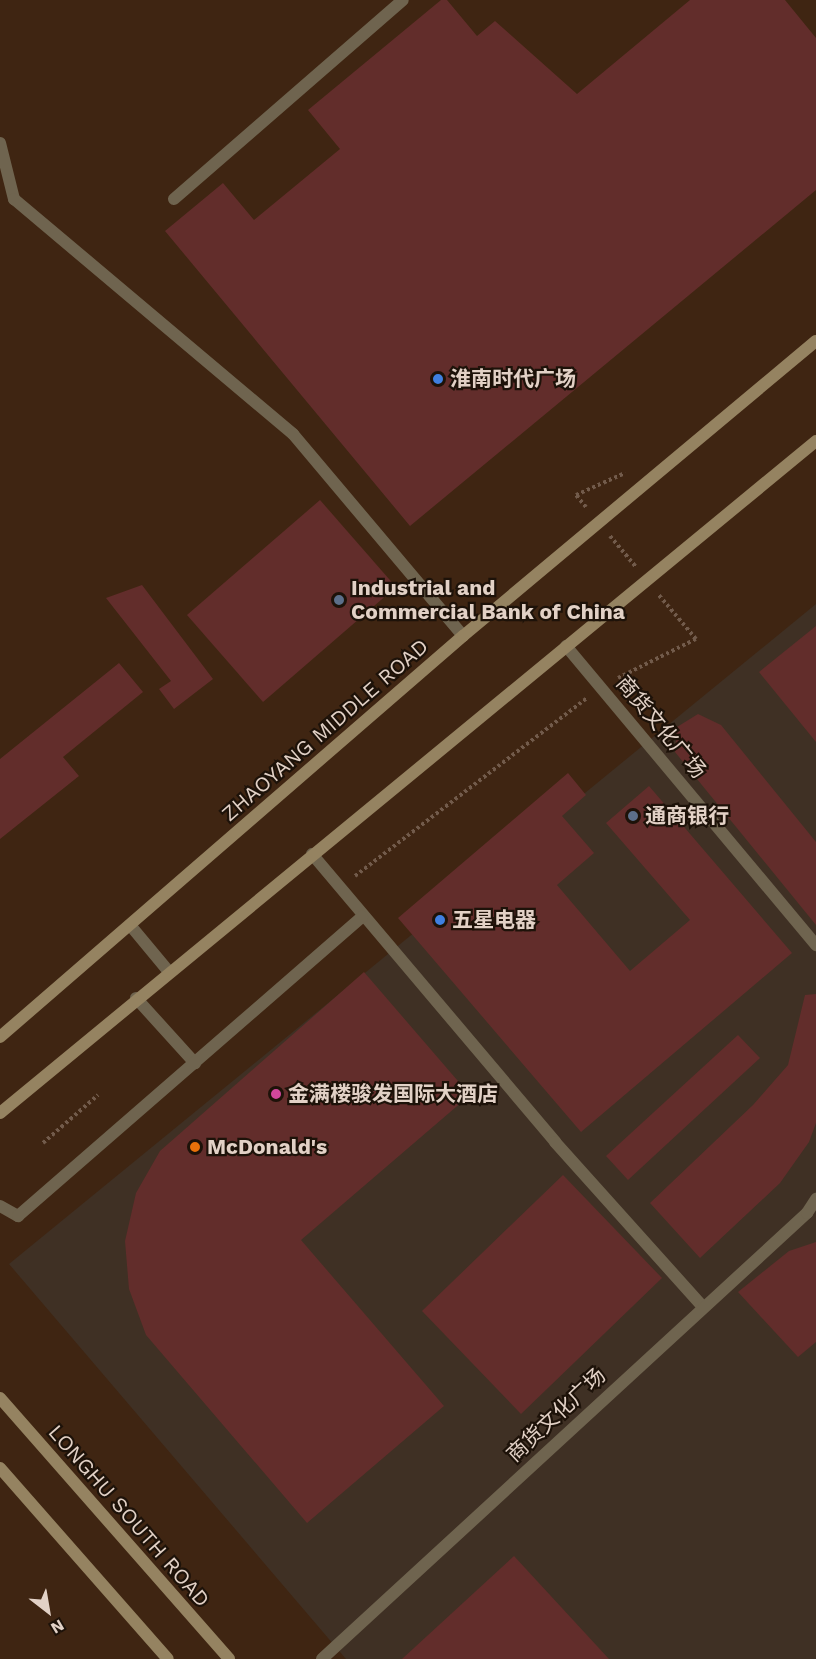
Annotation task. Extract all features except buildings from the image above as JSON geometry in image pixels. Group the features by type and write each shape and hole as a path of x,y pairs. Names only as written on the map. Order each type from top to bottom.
{"main road":[{"name":"ZHAOYANG MIDDLE ROAD","path":"0,1037 463,636 816,341"},
{"path":"0,1113 136,998 816,441"},
{"name":"LONGHU SOUTH ROAD","path":"0,1398 229,1659"},
{"path":"0,1468 168,1659"}],"street":[{"path":"174,198 403,0"},
{"path":"0,143 14,199 293,434 463,636"},
{"name":"商货文化广场","path":"566,646 816,945"},
{"path":"312,854 362,918 703,1307"},
{"path":"0,1206 18,1216 362,918"},
{"path":"130,925 169,972"},
{"path":"136,998 195,1063"},
{"name":"商货文化广场","path":"322,1659 703,1307 812,1212 816,1199"}],"path":[{"path":"338,890 602,687 696,639"},
{"path":"43,1143 98,1095"}],"shaded area":[{"path":"816,604 816,1659 346,1659 9,1264"}],"place":[{"name":"淮南时代广场","path":"438,379"},
{"name":"Industrial and Commercial Bank of China","path":"339,600"},
{"name":"通商银行","path":"633,816"},
{"name":"五星电器","path":"440,920"},
{"name":"金满楼骏发国际大酒店","path":"276,1094"},
{"name":"McDonald's","path":"195,1147"}]}
